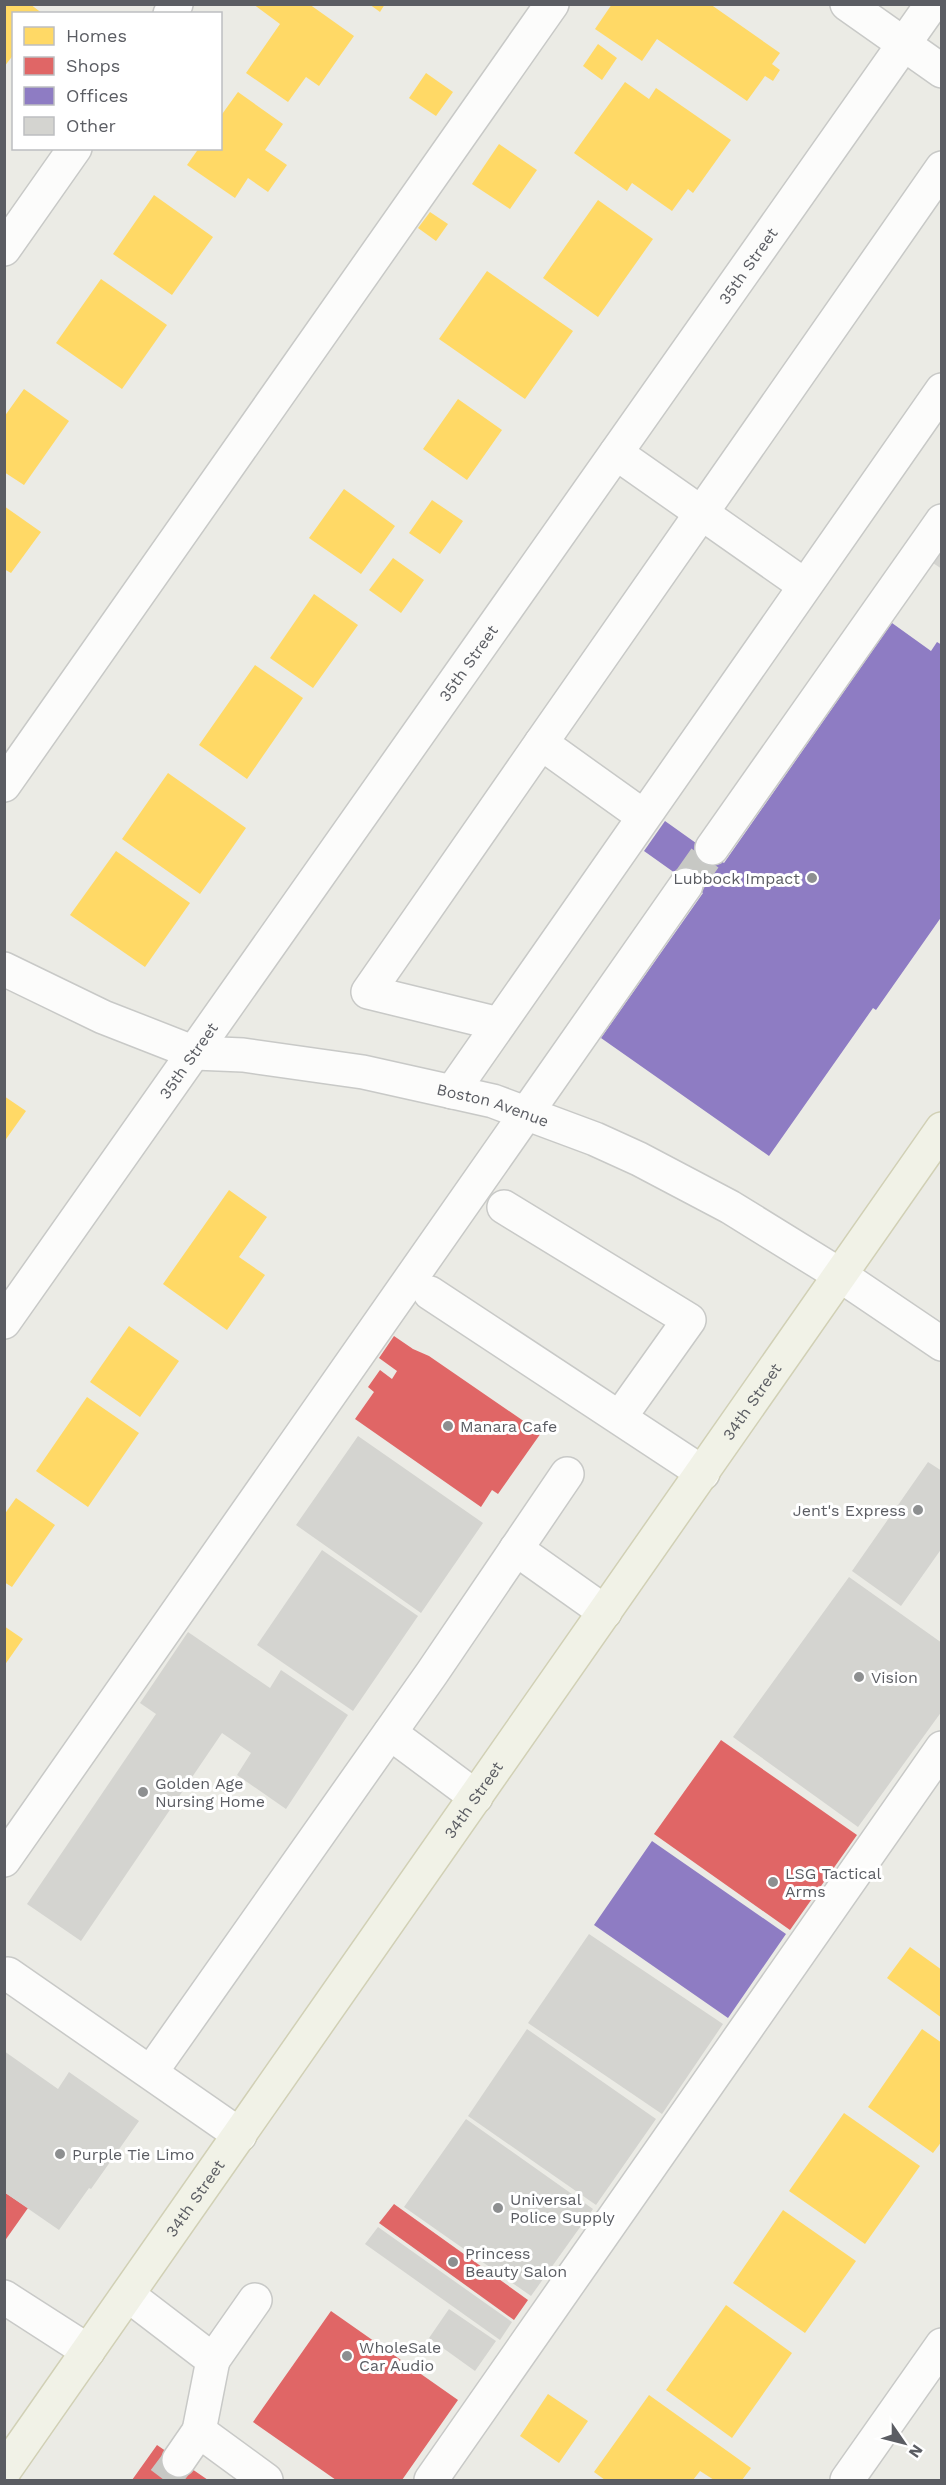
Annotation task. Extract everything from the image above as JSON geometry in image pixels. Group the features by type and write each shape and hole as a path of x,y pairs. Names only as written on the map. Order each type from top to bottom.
{"main road":[{"name":"34th Street","path":"4,2471 942,1129"}],"street":[{"path":"4,785 552,4"},
{"path":"847,4 942,71"},
{"name":"35th Street","path":"4,1323 932,4"},
{"path":"4,249 74,150"},
{"path":"500,1024 368,992 942,168"},
{"path":"452,1092 942,390"},
{"path":"616,453 804,585"},
{"path":"712,848 942,521"},
{"path":"541,743 643,816"},
{"path":"4,1860 686,885"},
{"name":"Boston Avenue","path":"4,969 103,1017 195,1053 243,1055 363,1072 493,1101 596,1139 680,1179 840,1275 942,1344"},
{"path":"504,1207 689,1320 620,1416"},
{"path":"430,1293 620,1416 702,1473"},
{"path":"150,2072 390,1733 567,1474"},
{"path":"516,1549 605,1612"},
{"path":"390,1733 476,1797"},
{"path":"431,2481 942,1748"},
{"path":"8,1974 240,2135"},
{"path":"128,2295 213,2360"},
{"path":"4,2297 88,2351"},
{"path":"179,2460 200,2431 213,2360 255,2300"},
{"path":"847,2481 942,2345"},
{"path":"200,2431 266,2481"}],"building: Homes":[{"path":"4,4 30,4 40,12 12,12 12,57 4,67"},
{"path":"253,4 309,4 354,36 319,86 306,77 288,102 246,73 280,24"},
{"path":"369,4 385,4 380,12"},
{"path":"612,4 710,4 780,53 772,64 780,70 773,81 765,76 747,101 657,39 642,61 595,29"},
{"path":"598,44 617,58 602,80 583,66"},
{"path":"426,73 453,92 436,116 409,98"},
{"path":"625,82 649,99 656,88 731,140 693,193 688,189 672,211 632,183 627,191 574,153"},
{"path":"238,92 283,124 265,150 287,165 268,192 248,178 235,198 187,165 198,150 222,150 222,114"},
{"path":"499,144 537,170 510,209 472,184"},
{"path":"154,195 213,237 172,295 113,254"},
{"path":"598,200 653,239 598,317 543,278"},
{"path":"430,212 448,224 436,241 418,228"},
{"path":"487,271 573,331 525,399 439,339"},
{"path":"101,279 167,325 122,389 56,343"},
{"path":"24,389 69,421 24,485 4,472 4,417"},
{"path":"458,399 502,430 467,480 423,449"},
{"path":"344,489 395,526 361,574 309,538"},
{"path":"432,500 463,521 440,554 409,533"},
{"path":"4,506 41,532 11,573 4,569"},
{"path":"393,558 424,580 401,613 369,590"},
{"path":"314,594 358,625 313,688 270,658"},
{"path":"255,665 303,698 247,779 199,745"},
{"path":"168,773 246,828 200,894 122,839"},
{"path":"116,851 190,903 145,967 70,915"},
{"path":"4,1096 26,1111 4,1142"},
{"path":"229,1190 267,1217 239,1257 265,1275 227,1330 163,1284"},
{"path":"129,1326 179,1361 140,1417 90,1382"},
{"path":"87,1397 139,1433 88,1507 36,1471"},
{"path":"16,1498 55,1525 12,1587 4,1582 4,1515"},
{"path":"4,1626 23,1639 4,1666"},
{"path":"910,1947 942,1970 942,2018 887,1978"},
{"path":"922,2029 942,2043 942,2141 933,2153 868,2107"},
{"path":"844,2113 920,2166 865,2244 789,2191"},
{"path":"783,2210 856,2261 805,2333 733,2283"},
{"path":"726,2305 792,2353 732,2438 666,2390"},
{"path":"548,2394 588,2421 559,2463 520,2436"},
{"path":"649,2395 751,2468 742,2480 714,2480 700,2471 693,2480 605,2480 594,2472"}],"building: Shops":[{"name":"Manara Cafe","path":"394,1336 413,1349 429,1356 541,1433 498,1494 492,1490 481,1507 355,1419 374,1392 368,1387 380,1370 392,1379 397,1371 379,1358"},
{"name":"LSG Tactical Arms","path":"721,1740 857,1835 790,1930 654,1834"},
{"path":"4,2192 28,2208 4,2242"},
{"name":"Princess Beauty Salon","path":"394,2204 528,2300 514,2320 379,2223"},
{"name":"WholeSale Car Audio","path":"331,2311 458,2400 402,2480 336,2480 253,2422"},
{"path":"157,2445 208,2480 132,2480"}],"building: Offices":[{"name":"Lubbock Impact","path":"892,623 931,651 937,642 942,645 942,916 876,1010 873,1008 769,1156 601,1038 703,893 644,851 665,821 724,863"},
{"path":"652,1841 786,1934 728,2018 594,1925"}],"building: Other":[{"path":"942,551 942,569 933,563"},
{"path":"358,1436 483,1523 421,1613 296,1525"},
{"name":"Jent's Express","path":"928,1462 942,1471 942,1548 901,1606 852,1571"},
{"path":"322,1550 418,1616 353,1711 257,1645"},
{"name":"Vision","path":"849,1577 942,1643 942,1711 858,1827 733,1737"},
{"name":"Golden Age Nursing Home","path":"188,1632 270,1688 281,1670 348,1715 286,1809 237,1775 251,1753 222,1733 81,1941 27,1904 156,1714 140,1703"},
{"path":"589,1934 723,2024 662,2114 528,2023"},
{"path":"527,2029 656,2119 596,2205 468,2116"},
{"name":"Purple Tie Limo","path":"4,2051 58,2089 69,2072 139,2121 59,2230 4,2192"},
{"name":"Universal Police Supply","path":"466,2119 593,2209 531,2296 404,2207"},
{"path":"378,2227 512,2322 500,2340 365,2244"},
{"path":"449,2309 496,2341 475,2371 429,2338"}],"tunnel":[{"path":"686,885 712,848"},
{"path":"164,2480 179,2460"}],"place":[{"name":"Lubbock Impact","path":"812,878"},
{"name":"Manara Cafe","path":"448,1426"},
{"name":"Jent's Express","path":"918,1510"},
{"name":"Vision","path":"859,1677"},
{"name":"Golden Age Nursing Home","path":"143,1792"},
{"name":"LSG Tactical Arms","path":"773,1882"},
{"name":"Purple Tie Limo","path":"60,2154"},
{"name":"Universal Police Supply","path":"498,2208"},
{"name":"Princess Beauty Salon","path":"453,2262"},
{"name":"WholeSale Car Audio","path":"347,2356"}]}
